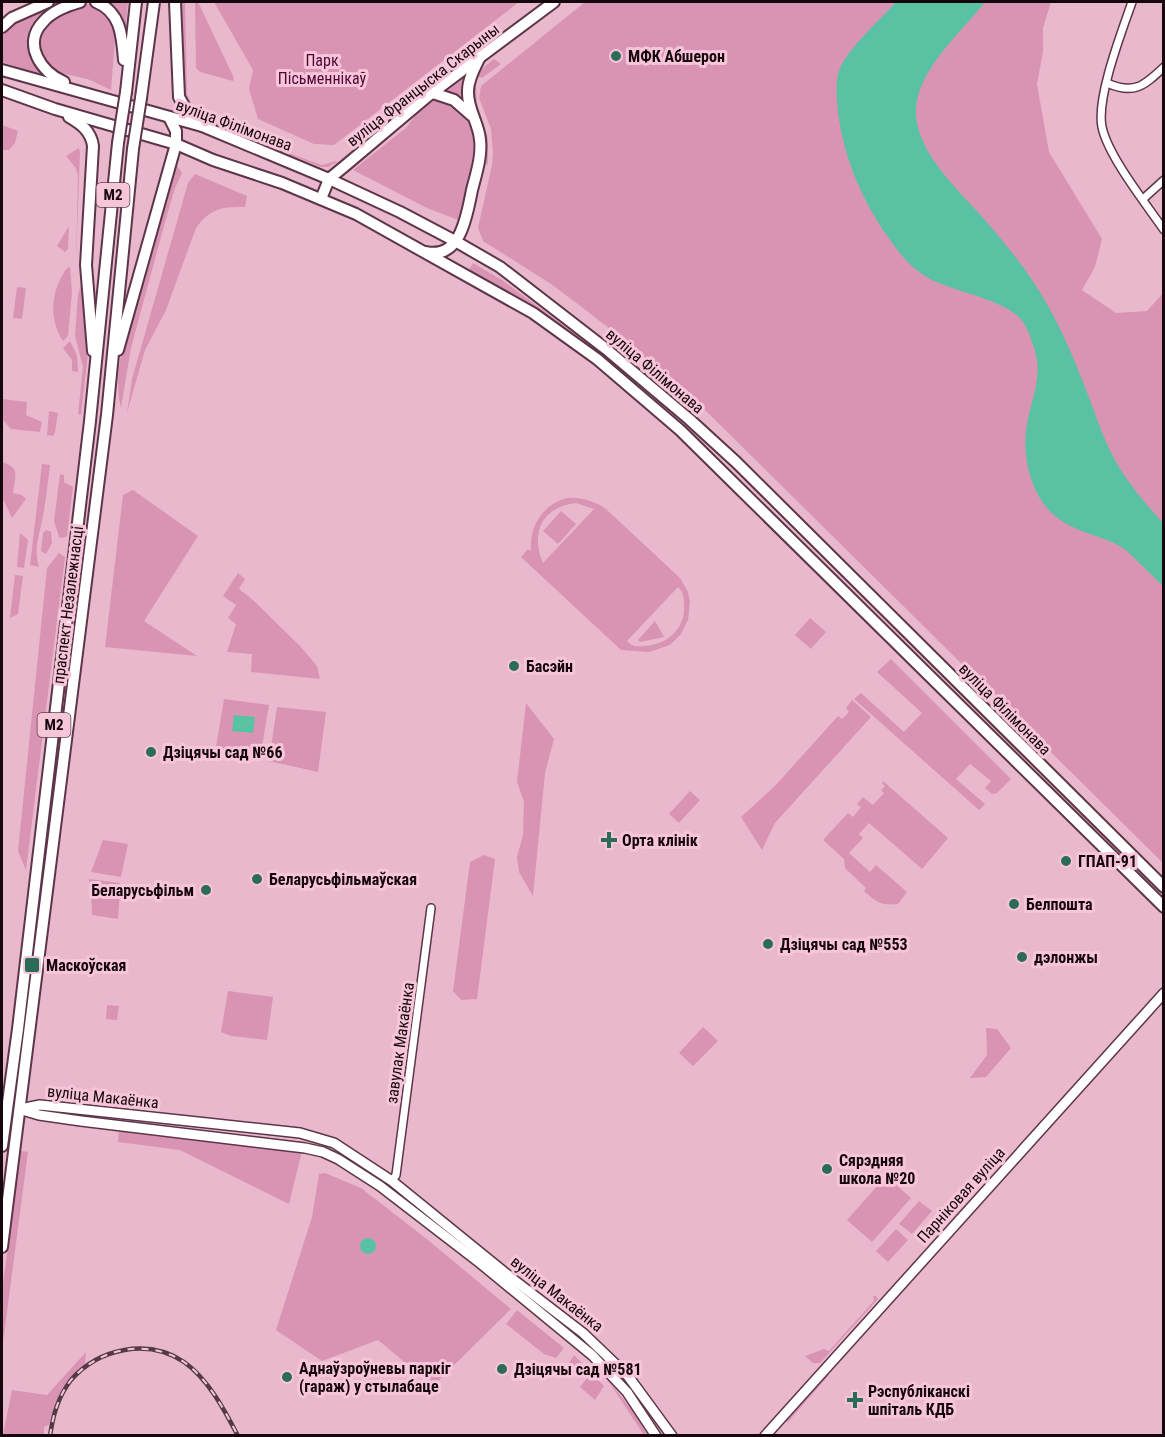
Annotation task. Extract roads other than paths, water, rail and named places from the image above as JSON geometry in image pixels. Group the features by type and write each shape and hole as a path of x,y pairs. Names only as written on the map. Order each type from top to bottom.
{"main road":[{"path":"2,27 12,18 48,2"},
{"path":"80,2 54,12 43,22 35,33 34,48 38,60 51,75 89,93"},
{"path":"96,2 117,17 121,31 126,86"},
{"name":"праспект Незалежнасці","path":"2,1146 4,1107 39,858 118,143 136,2"},
{"name":"праспект Незалежнасці","path":"2,1247 109,388 133,148 154,2"},
{"path":"175,2 179,97 187,111 202,126"},
{"name":"вуліца Францыска Скарыны","path":"321,199 329,179 433,93 554,2"},
{"path":"423,251 434,253 450,248 465,223 480,158 480,138 476,120 469,105 468,88 480,57"},
{"name":"вуліца Філімонава","path":"2,70 202,126 329,179 455,241 500,267 645,381 736,462 1164,887"},
{"name":"вуліца Філімонава","path":"2,90 55,109 176,144 356,214 532,313 582,348 636,391 726,473 1164,907"},
{"path":"433,93 458,103 476,120"},
{"path":"55,109 84,128 93,146 86,266 94,372"},
{"path":"109,388 123,330 176,144 176,131 169,117"},
{"path":"636,391 645,381"},
{"path":"884,630 894,619"},
{"path":"949,694 959,684"},
{"path":"1069,814 1079,804"},
{"path":"4,1107 20,1109"}],"street":[{"path":"1132,2 1107,83 1101,114 1104,136 1122,168 1164,230"},
{"path":"1107,83 1131,90 1147,82 1164,67"},
{"path":"1143,199 1164,180"},
{"name":"завулак Макаёнка","path":"392,1181 396,1175 431,908"},
{"name":"Парніковая вуліца","path":"765,1436 1164,993"},
{"name":"вуліца Макаёнка","path":"20,1109 40,1105 318,1137 341,1146 392,1181 583,1333 628,1376 672,1436"},
{"name":"вуліца Макаёнка","path":"20,1109 39,1115 281,1144 315,1150 338,1159 380,1186 480,1263 610,1372 627,1392 656,1436"},
{"path":"315,1150 318,1137"},
{"path":"576,1343 583,1333"},
{"name":"Парніковая вуліца","path":"760,1436 781,1418"}],"railway":[{"path":"50,1436 57,1406 63,1393 82,1369 110,1354 140,1349 155,1350 170,1355 193,1369 215,1395 238,1436"}],"place":[{"name":"МФК Абшерон","path":"616,56"},
{"name":"Басэйн","path":"514,666"},
{"name":"Дзіцячы сад №66","path":"151,752"},
{"name":"Орта клінік","path":"609,840"},
{"name":"ГПАП-91","path":"1066,861"},
{"name":"Беларусьфільмаўская","path":"257,879"},
{"name":"Беларусьфільм","path":"206,890"},
{"name":"Белпошта","path":"1014,904"},
{"name":"Дзіцячы сад №553","path":"768,944"},
{"name":"дэлонжы","path":"1022,957"},
{"name":"Маскоўская","path":"32,965"},
{"name":"Сярэдняя школа №20","path":"827,1169"},
{"name":"Дзіцячы сад №581","path":"502,1369"},
{"name":"Аднаўзроўневы паркіг (гараж) у стылабаце","path":"287,1377"},
{"name":"Рэспубліканскі шпіталь КДБ","path":"855,1400"}],"park label":[{"name":"Парк Пісьменнікаў","path":"322,69"}]}
